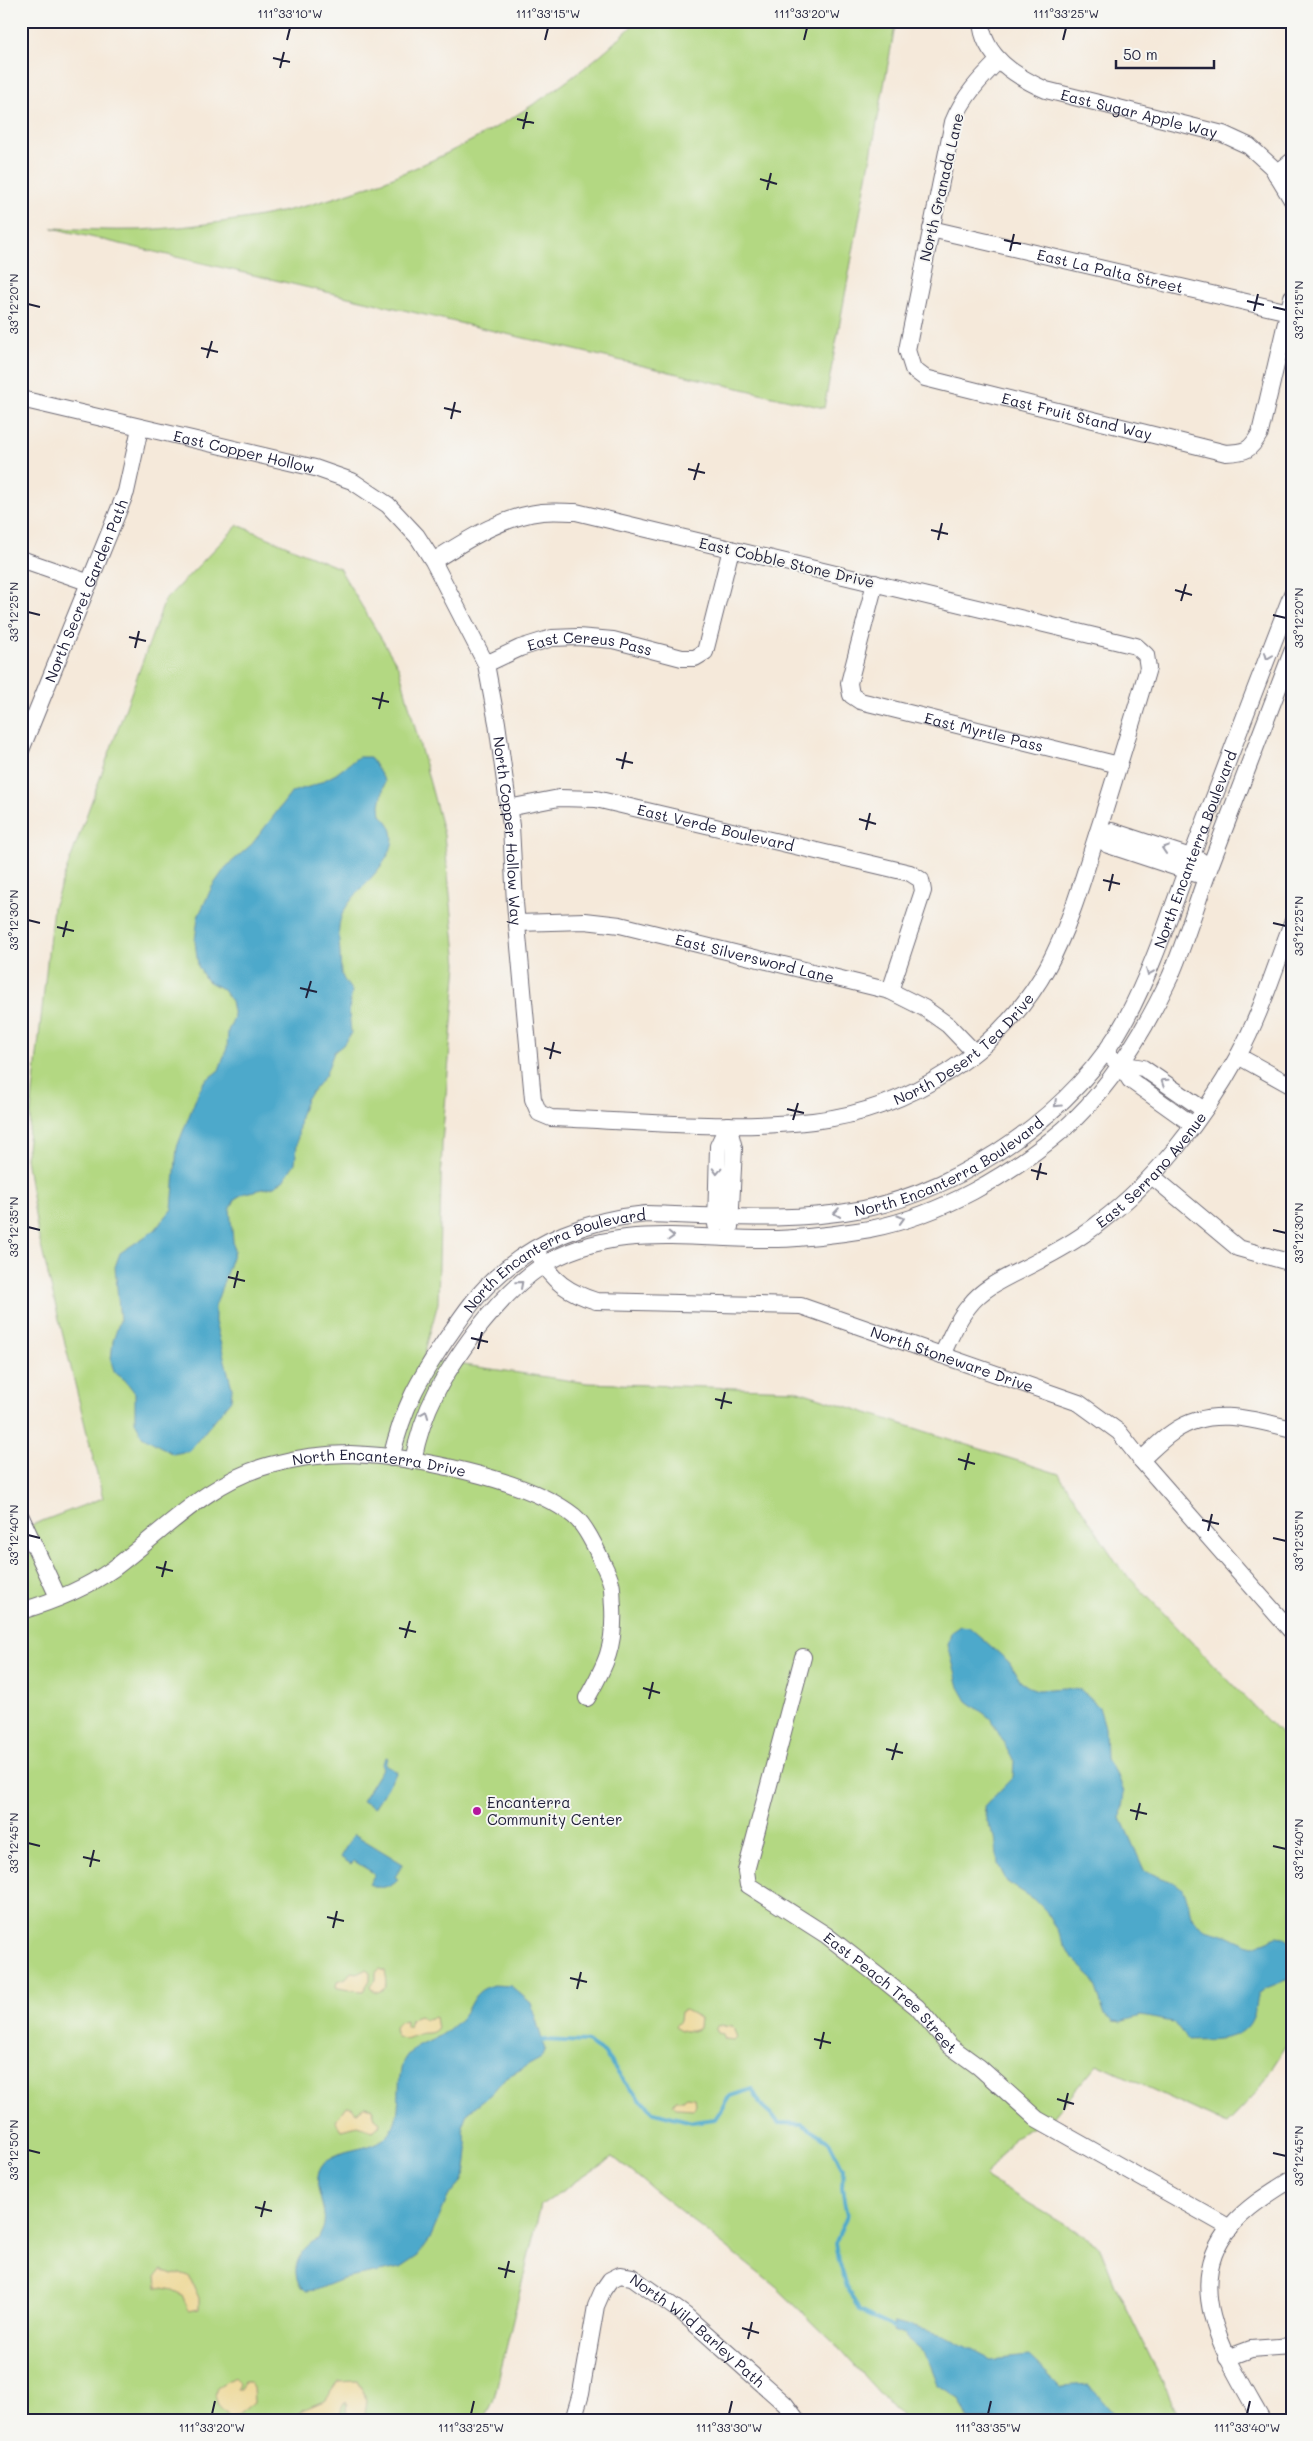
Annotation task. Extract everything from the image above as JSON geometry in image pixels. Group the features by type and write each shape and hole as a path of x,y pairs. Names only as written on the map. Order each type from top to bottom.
{"street":[{"path":"981,21 987,45 999,60"},
{"name":"East Sugar Apple Way","path":"999,60 1005,67 1023,80 1046,90 1223,134 1249,146 1276,174 1292,200"},
{"name":"North Granada Lane","path":"913,369 907,350 953,122 960,106 975,84 999,60"},
{"path":"1276,174 1292,161"},
{"name":"East La Palta Street","path":"931,229 1290,304"},
{"name":"East Fruit Stand Way","path":"913,369 925,378 934,381 1226,453 1244,452 1254,444 1260,433 1290,304"},
{"name":"East Copper Hollow","path":"21,399 315,468 352,481 388,505 417,536 433,561"},
{"name":"North Secret Garden Path","path":"21,750 26,724 90,583 126,492 140,428"},
{"name":"East Cobble Stone Drive","path":"433,561 484,530 508,520 542,512 576,512 1136,646 1146,655"},
{"name":"East Cereus Pass","path":"486,664 520,648 552,638 578,636 614,640 682,658 695,658 705,652 732,549"},
{"path":"21,559 90,583"},
{"name":"North Copper Hollow Way","path":"433,561 486,664 498,723 508,808 533,1099 539,1113"},
{"name":"East Myrtle Pass","path":"875,584 849,683 851,695 860,702 1119,765"},
{"name":"North Encanterra Boulevard","path":"391,1458 407,1403 416,1385 473,1302 505,1269 554,1238 593,1222 621,1216 646,1214 806,1217 855,1210 899,1199 953,1178 982,1162 1040,1121 1067,1095 1104,1053 1125,1021 1143,984 1189,864 1285,633 1292,594"},
{"name":"North Encanterra Boulevard","path":"413,1461 425,1411 456,1360 491,1312 519,1284 543,1265 581,1247 618,1238 656,1235 775,1239 819,1236 873,1228 923,1213 973,1192 1020,1162 1065,1128 1102,1089 1120,1064 1144,1027 1171,974 1292,652"},
{"name":"North Desert Tea Drive","path":"539,1113 551,1118 728,1125 772,1125 815,1121 884,1105 918,1090 945,1074 998,1033 1023,1003 1047,968 1065,932 1148,668 1146,655"},
{"name":"East Verde Boulevard","path":"508,808 558,798 596,799 910,873 921,880 923,891 890,991"},
{"path":"1097,834 1112,831 1209,871"},
{"name":"East Silversword Lane","path":"517,923 585,921 620,925 890,991 924,1008 948,1025 974,1052"},
{"name":"East Serrano Avenue","path":"942,1355 955,1327 970,1304 994,1284 1042,1259 1099,1224 1152,1176 1204,1110 1238,1056 1256,1018 1292,923"},
{"path":"1104,1053 1120,1064 1130,1080 1193,1125"},
{"path":"1238,1056 1292,1086"},
{"path":"1120,1064 1143,1068 1204,1110"},
{"path":"723,1237 723,1215 734,1148 728,1125"},
{"path":"1152,1176 1238,1248 1292,1263"},
{"name":"North Stoneware Drive","path":"536,1249 543,1265 561,1286 576,1295 596,1301 801,1306 1079,1403 1119,1432 1140,1460 1292,1632"},
{"path":"1140,1460 1172,1432 1191,1421 1214,1417 1245,1417 1292,1429"},
{"name":"North Encanterra Drive","path":"21,1611 80,1588 112,1569 175,1517 237,1478 269,1465 312,1457 350,1454 413,1461 514,1485 550,1500 576,1517 595,1545 611,1583 614,1631 604,1668 587,1698"},
{"path":"21,1517 58,1597"},
{"name":"East Peach Tree Street","path":"803,1657 746,1871 748,1885 826,1935 882,1978 917,2007 950,2046 979,2067 1037,2119 1230,2228"},
{"path":"1262,2420 1227,2358 1211,2319 1208,2286 1214,2256 1230,2228 1254,2204 1292,2179"},
{"name":"North Wild Barley Path","path":"573,2420 581,2393 596,2306 610,2280 620,2275 632,2277 685,2316 737,2360 784,2404 797,2420"},
{"path":"1227,2358 1251,2349 1292,2346"}],"green space":[{"path":"637,21 896,21 824,408 52,228 128,230 184,227 283,211 338,197 394,177 448,152 501,124 551,93 596,58"},
{"path":"238,525 339,568 399,668 444,835 457,964 442,1143 438,1303 423,1359 587,1383 795,1390 1059,1474 1120,1568 1292,1746 1292,2037 1254,2096 1227,2124 1097,2064 1053,2116 1014,2137 985,2177 1099,2245 1115,2285 1181,2420 904,2420 833,2342 777,2288 613,2157 541,2205 493,2402 484,2420 21,2420 21,1529 103,1498 38,1234 26,1158 53,907 165,600"}],"sand":[{"path":"366,1969 370,1972 370,1980 363,1991 336,1987 337,1981 346,1978 351,1972 360,1973"},
{"path":"380,1969 385,1971 387,1984 384,1989 377,1992 372,1989 371,1985 376,1980 376,1972"},
{"path":"685,2010 700,2018 699,2028 687,2031 680,2030 675,2026 680,2021 681,2012"},
{"path":"419,2016 426,2019 435,2017 437,2029 433,2032 408,2038 402,2039 396,2036 394,2029 399,2022 406,2020 406,2027 409,2027 411,2019"},
{"path":"718,2025 733,2026 737,2038 734,2041 725,2040 723,2035 717,2032 716,2028"},
{"path":"687,2097 695,2098 696,2105 694,2109 676,2108 673,2105 676,2100 683,2100"},
{"path":"346,2106 352,2107 356,2112 365,2106 372,2108 375,2118 380,2122 379,2126 373,2131 358,2126 341,2130 335,2121"},
{"path":"161,2270 172,2275 180,2273 189,2276 199,2298 199,2309 189,2311 182,2295 172,2290 157,2287 156,2275"},
{"path":"234,2377 239,2384 237,2390 240,2390 244,2382 249,2382 253,2388 254,2402 238,2415 232,2416 224,2412 218,2404 216,2391 217,2387"},
{"path":"357,2381 367,2400 364,2420 344,2420 348,2405 346,2401 336,2420 293,2420 302,2410 324,2401 338,2382"}],"water":[{"path":"358,757 370,757 385,781 380,805 381,815 390,827 393,839 390,852 373,876 345,909 340,920 341,970 345,981 352,991 349,1010 351,1033 343,1045 334,1052 325,1076 306,1099 300,1117 295,1163 283,1181 272,1187 245,1193 236,1198 230,1209 234,1251 215,1307 215,1322 232,1388 231,1400 189,1451 173,1454 142,1436 135,1421 135,1393 125,1380 114,1372 111,1360 113,1341 120,1320 115,1267 120,1253 155,1230 172,1209 177,1147 198,1093 204,1082 219,1070 227,1048 228,1031 234,1017 231,1001 222,989 206,980 198,966 195,941 198,917 212,887 226,867 252,844 292,792 315,785 336,774"},
{"path":"960,1626 969,1627 1009,1662 1021,1682 1029,1687 1038,1690 1063,1688 1081,1690 1099,1707 1105,1727 1106,1759 1118,1777 1124,1792 1121,1818 1144,1870 1173,1882 1183,1890 1190,1906 1193,1920 1205,1929 1227,1935 1254,1946 1277,1937 1285,1938 1292,1943 1292,1977 1261,1992 1250,2024 1243,2031 1226,2038 1187,2040 1173,2022 1141,2016 1121,2022 1113,2021 1105,2015 1092,1977 1072,1958 1046,1911 1034,1899 1007,1882 998,1864 995,1837 986,1819 984,1807 1013,1777 1014,1761 990,1718 967,1701 959,1687 948,1645 951,1632"},
{"path":"386,1757 388,1758 385,1764 397,1772 374,1808 362,1801 383,1767 381,1765"},
{"path":"354,1834 403,1864 395,1877 398,1879 384,1887 373,1886 369,1884 375,1874 354,1861 351,1864 340,1857"},
{"path":"493,1985 511,1986 531,2003 545,2049 540,2059 505,2078 491,2094 467,2113 462,2126 468,2151 466,2169 462,2181 448,2197 430,2239 418,2256 400,2268 343,2279 316,2290 305,2291 297,2277 297,2262 305,2249 318,2239 324,2227 324,2212 318,2185 319,2172 332,2157 374,2144 390,2132 397,2115 401,2071 406,2057 413,2050 439,2037 448,2030 461,2018 479,1992"},
{"path":"895,2322 943,2335 991,2360 1029,2356 1061,2387 1089,2385 1119,2420 969,2420 959,2399 937,2384 925,2354 903,2335 893,2331"}],"waterway":[{"path":"543,2040 587,2042 604,2053 631,2090 654,2112 692,2122 715,2119 730,2096 752,2089 763,2108 780,2123 802,2124 829,2141 843,2169 842,2189 847,2216 836,2242 839,2261 847,2287 859,2311 893,2327"}],"place":[{"name":"Encanterra Community Center","path":"477,1811"}]}
